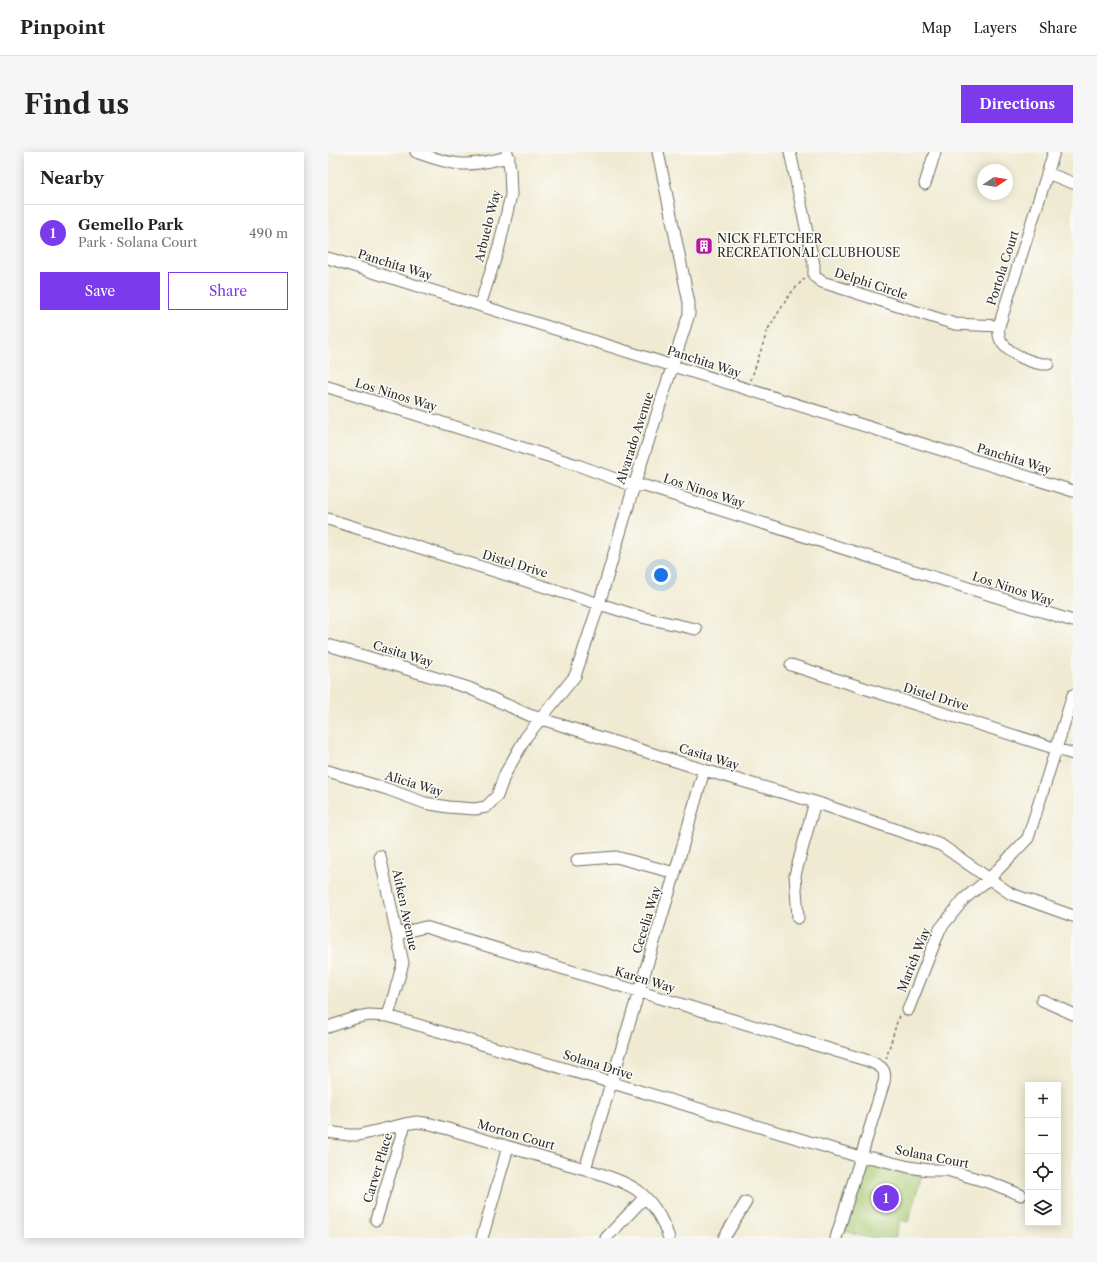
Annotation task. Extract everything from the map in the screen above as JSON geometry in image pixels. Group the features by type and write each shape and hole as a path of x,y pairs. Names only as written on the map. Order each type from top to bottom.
{"street":[{"path":"416,152 450,163 462,164 480,163 508,154"},
{"name":"Alvarado Avenue","path":"540,718 575,676 599,604 634,486 689,314 689,303 658,152"},
{"path":"790,152 814,265 814,276"},
{"path":"925,184 935,152"},
{"name":"Portola Court","path":"1048,364 1037,363 1024,358 1005,347 1001,342 998,331 1054,152"},
{"name":"Arbuelo Way","path":"480,305 498,247 511,195 511,177 508,154"},
{"path":"1047,173 1073,183"},
{"name":"Panchita Way","path":"328,258 673,365 747,390 1073,490"},
{"name":"Delphi Circle","path":"814,276 822,282 955,324 999,326"},
{"name":"Los Ninos Way","path":"328,387 580,466 634,486 645,486 1073,622"},
{"name":"Distel Drive","path":"328,519 641,617 696,629"},
{"name":"Casita Way","path":"328,645 469,688 529,715 704,770 815,802 941,845 1011,894 1073,916"},
{"name":"Distel Drive","path":"791,665 1073,754"},
{"name":"Marich Way","path":"908,1010 940,929 964,899 990,878 1028,838 1073,695"},
{"name":"Alicia Way","path":"328,771 387,789 425,803 448,807 475,809 486,807 497,796 505,774 514,757 540,718"},
{"name":"Cecelia Way","path":"585,1169 675,873 704,770"},
{"path":"798,918 795,875 815,802"},
{"name":"Aitken Avenue","path":"380,856 403,963 388,1016"},
{"path":"577,860 616,857 675,873"},
{"name":"Karen Way","path":"397,934 425,927 869,1061 880,1066 884,1070"},
{"path":"1042,1000 1073,1014"},
{"name":"Solana Drive","path":"328,1027 348,1019 369,1015 388,1016 860,1157"},
{"path":"836,1238 884,1082 884,1070"},
{"name":"Morton Court","path":"328,1132 359,1136 405,1124 417,1122 431,1124 585,1169 627,1184 637,1191 654,1208 661,1220 668,1238"},
{"name":"Carver Place","path":"376,1220 405,1124"},
{"path":"482,1238 508,1146"},
{"name":"Solana Court","path":"860,1157 873,1158 928,1170 947,1170 992,1183 1021,1195"},
{"path":"606,1238 645,1198"},
{"path":"724,1238 746,1202"}],"path":[{"path":"747,390 768,329 790,294 803,280 814,276"},
{"name":"Marich Way","path":"884,1070 886,1057 899,1015 908,1010"}],"green space":[{"path":"874,1163 912,1174 922,1175 908,1222 900,1220 895,1238 868,1238 845,1231 864,1171 868,1165"}],"place":[{"name":"NICK FLETCHER RECREATIONAL CLUBHOUSE","path":"704,246"},
{"name":"Gemello Park","path":"886,1198"}]}
